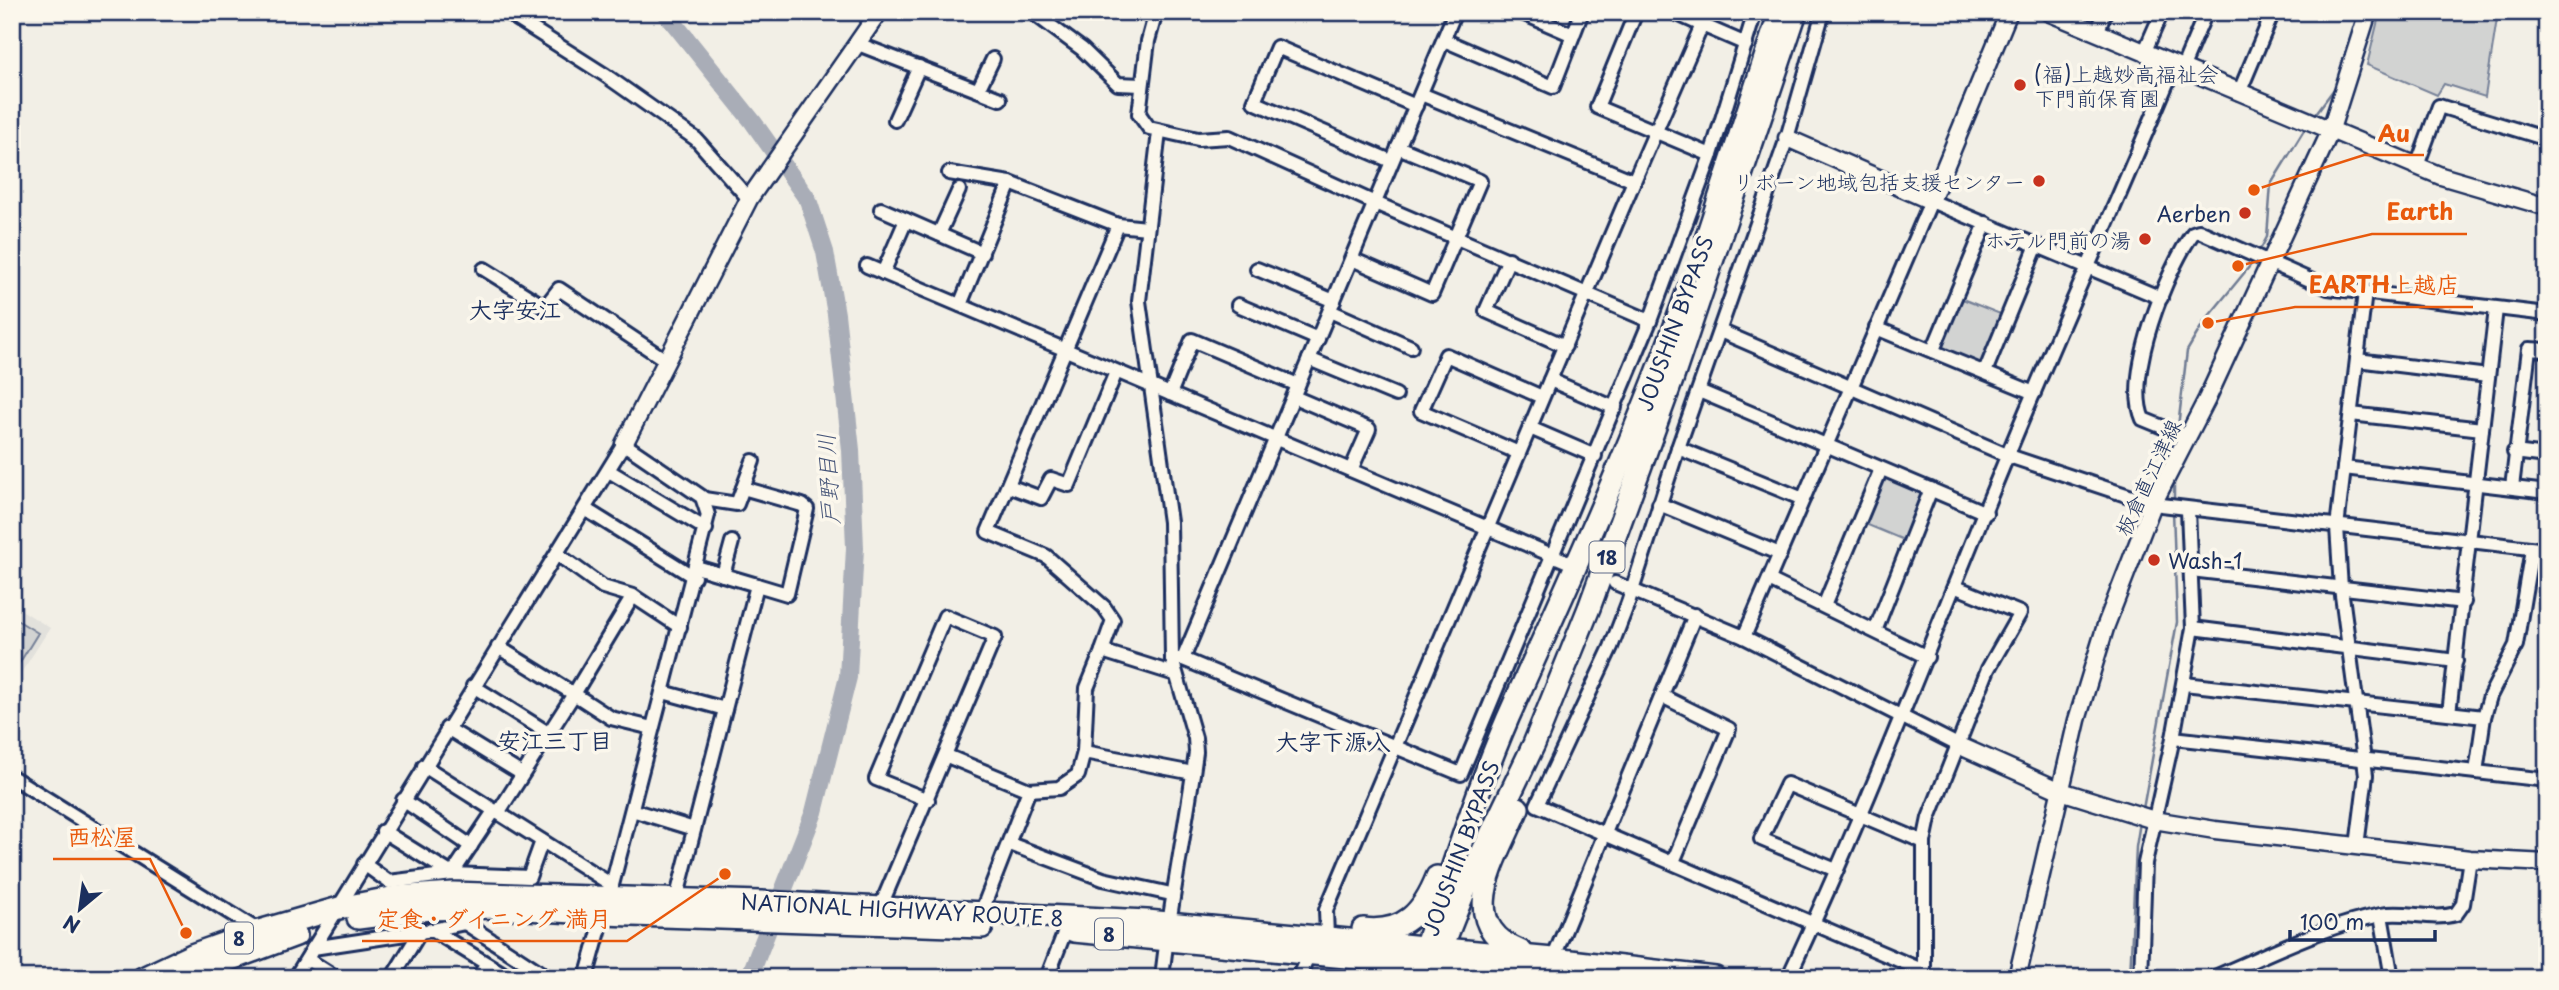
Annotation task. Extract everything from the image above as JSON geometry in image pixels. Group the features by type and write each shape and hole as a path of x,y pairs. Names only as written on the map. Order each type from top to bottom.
{"highway":[{"name":"JOUSHIN BYPASS","path":"1428,960 1515,702 1561,602 1663,360 1780,12"},
{"name":"JOUSHIN BYPASS","path":"1428,960 1534,744 1589,608 1685,343 1796,12"},
{"path":"1544,958 1497,940 1488,929 1483,906 1487,885 1542,749 1589,608"},
{"path":"1327,932 1388,929 1401,926 1416,914 1430,892 1479,772 1515,702"},
{"name":"NATIONAL HIGHWAY ROUTE 8","path":"608,899 1065,930 1166,931 1271,923 1327,932 1428,960 1544,958 1715,978"},
{"name":"NATIONAL HIGHWAY ROUTE 8","path":"143,978 192,955 259,931 333,916 355,918 429,909 608,899 676,900 758,911"},
{"name":"NATIONAL HIGHWAY ROUTE 8","path":"794,912 880,908 981,913 1166,931 1310,952 1428,960 1563,978"},
{"name":"NATIONAL HIGHWAY ROUTE 8","path":"180,978 333,916"}],"street":[{"path":"506,12 605,75 696,139 753,193"},
{"path":"295,978 383,831 609,471 753,193 879,12"},
{"path":"1032,12 1082,49 1118,84 1142,85"},
{"path":"1156,12 1148,41 1139,114 1149,128 1198,139 1229,137 1650,321"},
{"path":"1177,659 1276,438 1455,12"},
{"path":"1520,12 1573,35"},
{"path":"1444,40 1553,87 1582,12"},
{"path":"1636,12 1597,107 1711,155"},
{"path":"1673,12 1704,18 1746,44"},
{"path":"1177,659 1461,774 1550,555 1595,456 1650,321 1711,155 1755,12"},
{"path":"1823,12 1787,138 1611,647 1536,804 1924,971 1924,842 1936,800 1988,669 2020,613 1956,587"},
{"path":"1744,637 1828,445 2009,12"},
{"path":"2048,12 2330,132 2417,166 2483,190 2547,207"},
{"path":"2097,33 2105,12"},
{"path":"2144,53 2162,12"},
{"path":"1788,978 1927,657 2034,393 2178,68 2206,12"},
{"path":"2239,93 2273,12"},
{"name":"板倉直江津線","path":"2017,978 2090,672 2153,505 2270,265 2330,132 2368,12"},
{"path":"1327,932 1326,910 1704,18"},
{"path":"858,44 1000,99"},
{"path":"1391,161 1254,102 1278,47 1634,181"},
{"path":"978,90 993,59"},
{"path":"895,120 919,67"},
{"path":"2417,166 2440,106 2547,139"},
{"path":"1159,132 1139,301 1170,522 1177,659 1175,674 1195,738 1193,773 1171,894 1162,978"},
{"path":"1787,138 2161,298"},
{"path":"1352,260 1432,295 1480,181 1398,147"},
{"path":"949,173 1010,183 1118,225 1147,228"},
{"path":"960,305 1010,183"},
{"path":"939,234 959,190"},
{"path":"881,209 982,253"},
{"path":"883,273 906,220"},
{"path":"1933,350 1986,223"},
{"path":"947,756 1029,790 1049,791 1074,780 1081,768 1087,688 1113,620 1104,607 1045,556 988,532 1118,225"},
{"path":"2187,437 2143,419 2139,411 2143,357 2161,298 2183,247 2193,233 2199,231 2270,265 2328,288 2547,314"},
{"path":"1985,372 2037,245"},
{"path":"1509,259 1486,311 1565,346"},
{"path":"867,266 1566,561"},
{"path":"1257,269 1410,346"},
{"path":"484,270 545,307 559,289 667,361"},
{"path":"2357,846 2365,788 2341,588 2337,527 2365,292"},
{"path":"1238,305 1318,339"},
{"path":"2449,713 2496,309"},
{"path":"1877,328 2034,393"},
{"path":"1720,331 2009,456 2153,505 2547,550"},
{"path":"1170,394 1192,340 1369,429 1351,470"},
{"path":"2512,487 2514,452 2529,349 2547,350"},
{"path":"1519,453 1421,411 1446,355 1542,397"},
{"path":"1309,359 1396,395"},
{"path":"2357,360 2488,376"},
{"path":"1009,486 1041,498 1051,479 1069,485 1116,372"},
{"path":"1550,380 1615,408"},
{"path":"1699,391 1986,513"},
{"path":"2351,415 2482,429"},
{"path":"1530,428 1595,456"},
{"path":"624,444 704,499 737,503 753,461"},
{"path":"1678,448 1803,499"},
{"path":"2514,452 2547,456"},
{"path":"2344,468 2547,492"},
{"path":"1824,606 1881,469"},
{"path":"609,471 706,529"},
{"path":"585,509 695,572 723,575 787,594 807,509 802,505 743,488"},
{"path":"1875,631 1931,489"},
{"path":"586,978 706,529 708,515 704,499"},
{"path":"1659,504 1780,554"},
{"path":"2141,978 2145,863 2173,738 2193,628 2188,510"},
{"path":"723,575 732,542"},
{"path":"2476,772 2490,696 2516,645 2532,549"},
{"path":"557,554 603,587 633,596 680,627"},
{"path":"2191,569 2464,602"},
{"path":"1769,580 1927,657"},
{"path":"1615,583 1744,637 1958,745 2061,792 2154,820 2470,859 2547,863"},
{"path":"676,900 757,585"},
{"path":"452,874 522,774 633,596"},
{"path":"1544,958 1664,697 1695,615"},
{"path":"880,908 928,800 947,756 995,637 945,617 876,779 928,800"},
{"path":"2193,628 2456,661"},
{"path":"498,647 611,718 652,728"},
{"path":"1102,651 1175,674"},
{"path":"2184,684 2484,717"},
{"path":"473,686 548,733"},
{"path":"663,692 724,709"},
{"path":"1664,697 1728,729 1673,862"},
{"path":"447,728 522,774"},
{"path":"2173,738 2547,780"},
{"path":"1084,752 1193,773"},
{"path":"424,766 542,841 608,899"},
{"path":"12,777 259,931"},
{"path":"1836,870 1761,839 1787,784 1924,842"},
{"path":"981,913 1029,790"},
{"path":"403,800 471,846"},
{"path":"632,810 694,829"},
{"path":"383,831 452,874"},
{"path":"364,864 389,882 452,874 529,877 542,841"},
{"path":"1010,844 1103,879 1171,894"},
{"path":"2213,978 2342,923 2399,912 2439,916 2456,914 2463,904 2470,859"},
{"path":"2381,915 2392,978"},
{"path":"310,953 465,923 549,978"},
{"path":"1047,978 1065,930"},
{"path":"426,931 510,978"},
{"path":"392,978 426,931"},
{"path":"1298,978 1310,952"},
{"path":"310,953 337,978"},
{"path":"478,978 487,964"}],"shaded area":[{"path":"2380,12 2498,12 2485,97 2444,84 2437,95 2367,65"},
{"path":"1960,298 2003,315 1984,362 1979,364 1943,349 1941,344"},
{"path":"1887,476 1924,491 1906,541 1863,523 1882,478"},
{"path":"12,604 50,628 12,687"},
{"path":"12,617 38,633 12,675"}],"waterway":[{"name":"戸野目川","path":"665,12 753,122 808,200 825,252 836,314 851,450 855,548 848,677 814,812 749,978"},
{"path":"2372,25 2379,12"},
{"path":"2314,116 2337,85"},
{"path":"2259,252 2267,237 2271,184 2306,127"},
{"path":"2178,427 2187,351 2204,322 2254,261"},
{"path":"2174,479 2174,504"},
{"path":"2143,809 2177,622 2173,510"},
{"path":"2130,978 2136,847 2140,822"}],"place":[{"name":"(福)上越妙高福祉会 下門前保育園","path":"2020,85"},
{"name":"リボーン地域包括支援センター","path":"2039,181"},
{"name":"Au","path":"2254,190"},
{"name":"Aerben","path":"2245,213"},
{"name":"ホテル門前の湯","path":"2145,239"},
{"name":"Earth","path":"2238,266"},
{"name":"EARTH上越店","path":"2208,323"},
{"name":"Wash-1","path":"2154,560"},
{"name":"定食・ダイニング 満月","path":"725,874"},
{"name":"西松屋","path":"186,933"}],"district":[{"name":"大字安江","path":"515,308"},
{"name":"安江三丁目","path":"555,739"},
{"name":"大字下源入","path":"1333,740"}]}
